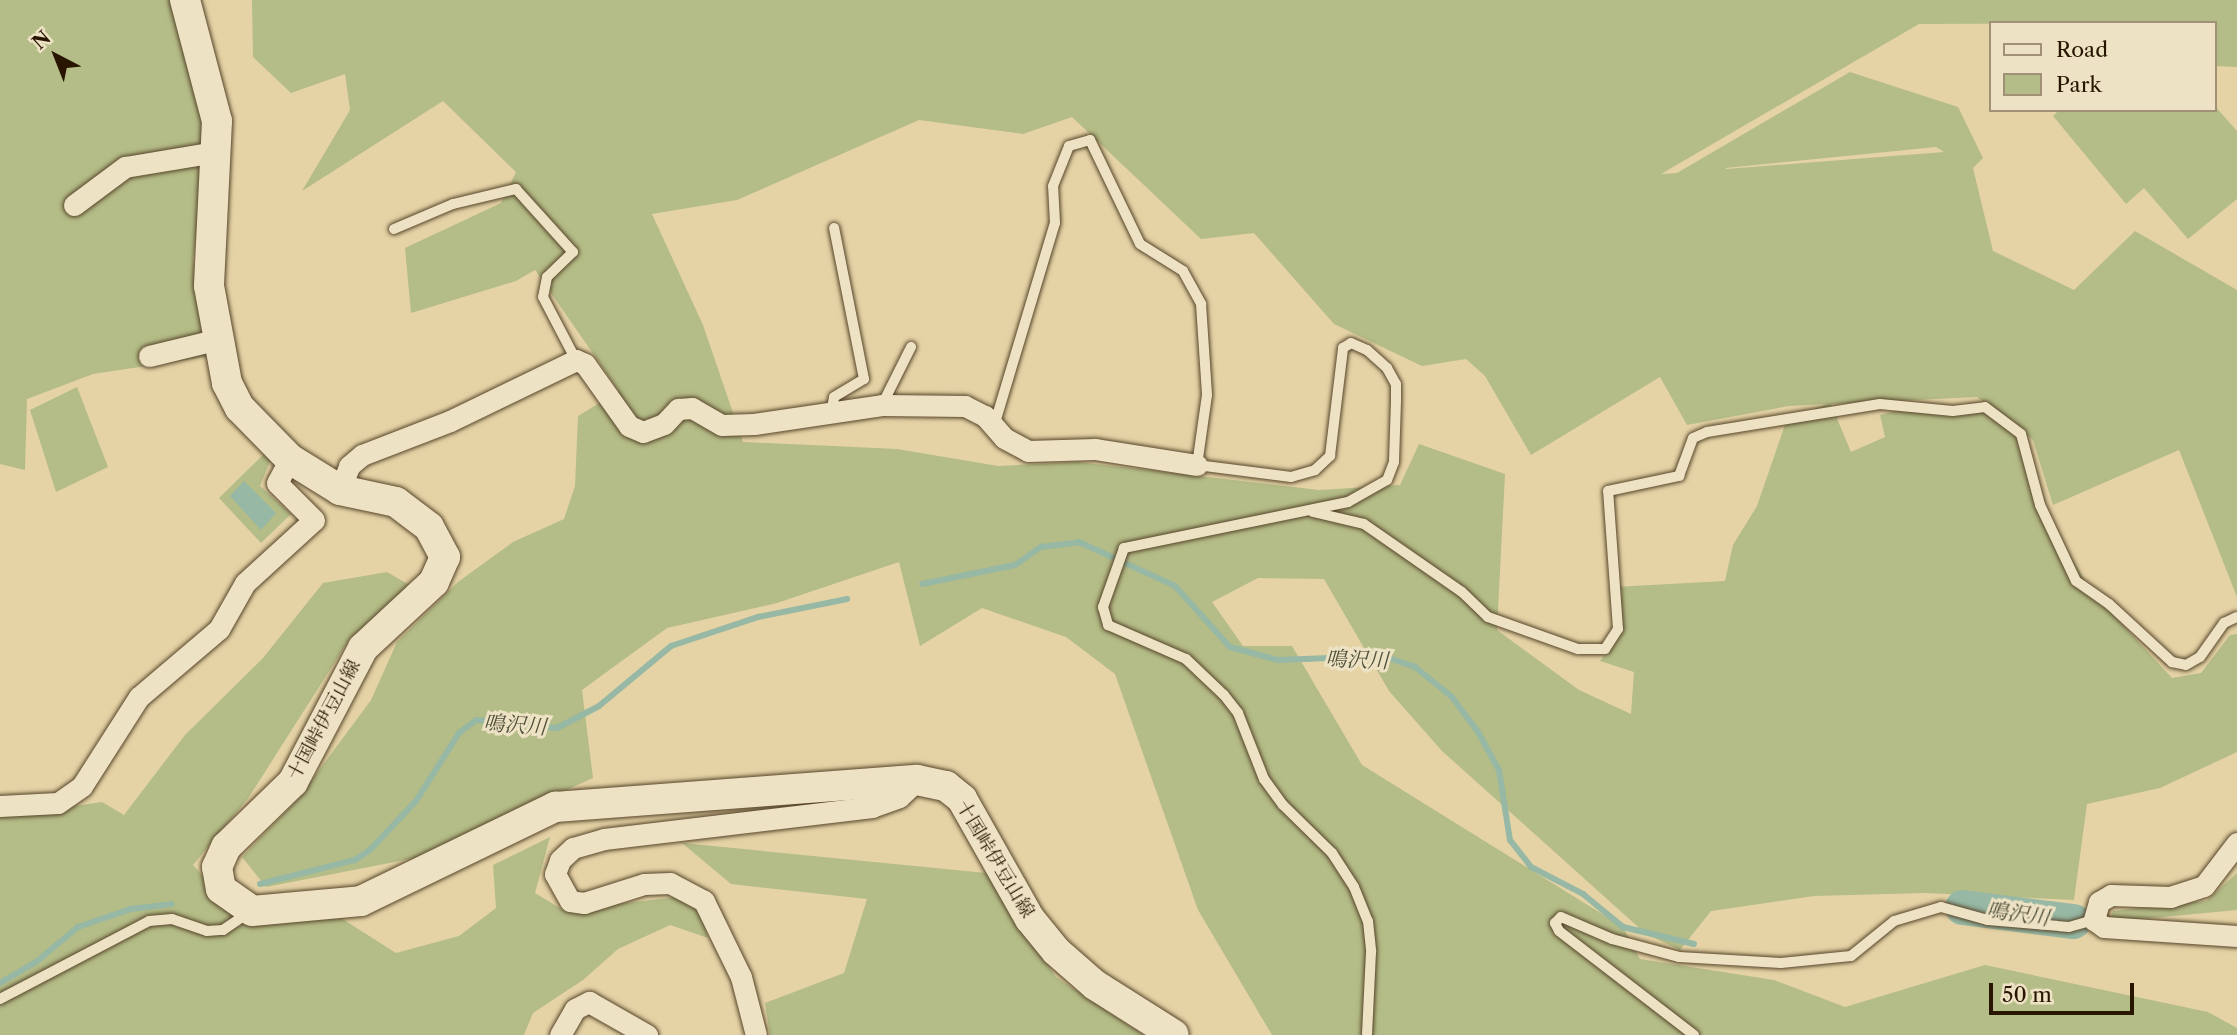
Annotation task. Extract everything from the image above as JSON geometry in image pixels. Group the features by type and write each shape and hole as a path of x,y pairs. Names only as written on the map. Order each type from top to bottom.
{"main road":[{"name":"十国峠伊豆山線","path":"185,0 217,121 209,286 227,383 240,408 290,459 341,490 396,502 429,527 445,557 434,582 363,648 293,782 226,847 217,867 221,888 252,911 360,901 555,807 917,780 946,786 962,799 1030,919 1056,951 1095,985 1174,1035"}],"street":[{"path":"74,205 125,167 216,152"},
{"path":"149,356 219,340"},
{"path":"341,490 349,466 362,455 450,421 576,360 585,364 629,426 643,432 664,424 678,409 692,408 722,425 882,405 965,406 985,416 1028,451 1095,449 1197,465"},
{"path":"0,806 58,803 82,786 139,697 219,629 245,583 314,520 277,482 290,459"},
{"path":"756,1035 741,976 704,901 670,883 644,884 584,904 570,901 555,874 559,860 573,848 604,839 872,807 899,797 917,780"},
{"path":"2237,843 2204,886 2171,897 2111,895 2099,902 2094,920 2104,927 2237,936"},
{"path":"560,1035 575,1009 589,1002 647,1035"}],"lane":[{"path":"994,426 1055,223 1053,186 1069,146 1090,140 1140,244 1183,271 1201,304 1208,395 1197,465 1291,477 1315,470 1330,456 1343,348 1351,343 1367,350 1396,384 1394,462 1387,480 1372,492 1310,512 1124,548 1103,607 1108,625 1186,659 1224,695 1238,713 1264,779 1283,805 1332,853 1354,887 1367,921 1371,952 1367,1035"},
{"path":"394,229 453,204 516,188 573,252 547,277 543,297 576,360"},
{"path":"831,412 834,397 864,379 834,228"},
{"path":"882,405 911,347"},
{"path":"1310,512 1364,524 1462,592 1488,617 1578,649 1605,649 1618,629 1608,491 1679,476 1693,438 1707,432 1880,404 1953,411 1985,407 2021,435 2040,505 2076,581 2109,604 2172,662 2186,665 2200,657 2224,623 2237,617"},
{"path":"1694,1035 1559,931 1555,923 1562,917 1612,939 1679,957 1780,963 1851,956 1894,921 1941,907 1988,920 2069,927 2094,920"},
{"path":"0,999 149,921 172,919 207,931 223,930 252,911"}],"green space":[{"path":"0,0 173,0 209,131 193,260 206,357 93,374 27,399 25,470 0,464"},
{"path":"252,0 2237,0 2237,67 2216,66 2216,21 1988,21 1988,24 1919,24 1661,174 1677,173 1850,72 1958,107 1983,158 1973,168 1993,251 2074,290 2135,231 2237,290 2237,597 2179,450 2053,505 2033,440 1977,397 1831,404 1851,452 1885,437 1880,415 1912,407 1985,407 2018,440 2040,505 2092,592 2172,678 2201,673 2230,635 2237,634 2237,752 2160,788 2087,804 2074,900 1925,893 1814,896 1711,911 1680,950 1646,934 1442,751 1389,691 1324,579 1258,578 1212,602 1243,646 1292,646 1362,765 1623,927 1640,959 1774,980 1845,1007 1985,965 2208,1012 2237,1028 2237,1035 1272,1035 1198,910 1115,674 1066,637 982,608 920,646 899,562 777,603 667,628 582,690 593,778 415,858 266,887 242,857 297,800 371,700 397,642 458,582 513,542 564,519 575,486 578,416 619,391 535,270 516,281 411,313 405,248 501,203 516,172 443,101 302,191 350,110 345,74 291,93 253,57","holes":["1072,117 1201,239 1254,233 1334,324 1422,366 1466,359 1485,376 1531,455 1660,377 1687,425 1789,406 1827,404 1787,419 1757,506 1733,545 1725,581 1614,587 1621,633 1600,661 1634,672 1631,714 1579,690 1497,630 1505,474 1419,444 1400,485 1319,490 1078,462 998,466 897,449 743,442 703,325 652,214 737,200 919,120 1023,134","1936,147 1944,152 1726,169"]},
{"path":"2216,107 2237,131 2237,199 2188,239 2144,188 2126,204 2053,116 2057,112 2216,112"},
{"path":"77,387 108,467 56,492 30,410"},
{"path":"265,453 271,459 260,486 291,514 261,543 219,498"},
{"path":"387,572 411,586 349,640 249,797 193,865 221,897 257,924 341,918 396,953 459,936 496,908 493,865 550,837 535,893 563,910 696,895 708,938 670,925 618,949 583,980 533,1013 524,1035 0,1035 0,817 102,802 124,815 185,735 263,658 323,583"},
{"path":"682,843 986,873 1056,977 1143,1035 770,1035 765,1003 844,973 867,899 731,884"},
{"path":"2237,873 2237,910 2110,922 2113,911 2206,901"}],"shaded area":[{"path":"244,481 276,513 261,530 230,496"}],"waterway":[{"name":"鳴沢川","path":"922,584 1015,565 1041,547 1079,542 1175,586 1230,647 1278,660 1382,656 1415,667 1452,697 1478,732 1499,770 1510,840 1531,867 1583,894 1623,927 1694,944"},
{"name":"鳴沢川","path":"260,884 355,860 370,850 416,801 459,733 476,720 557,728 599,706 671,646 758,617 847,599"},
{"name":"鳴沢川","path":"0,983 36,962 78,927 131,909 172,904"},
{"name":"鳴沢川","path":"1962,907 2073,921"}]}
